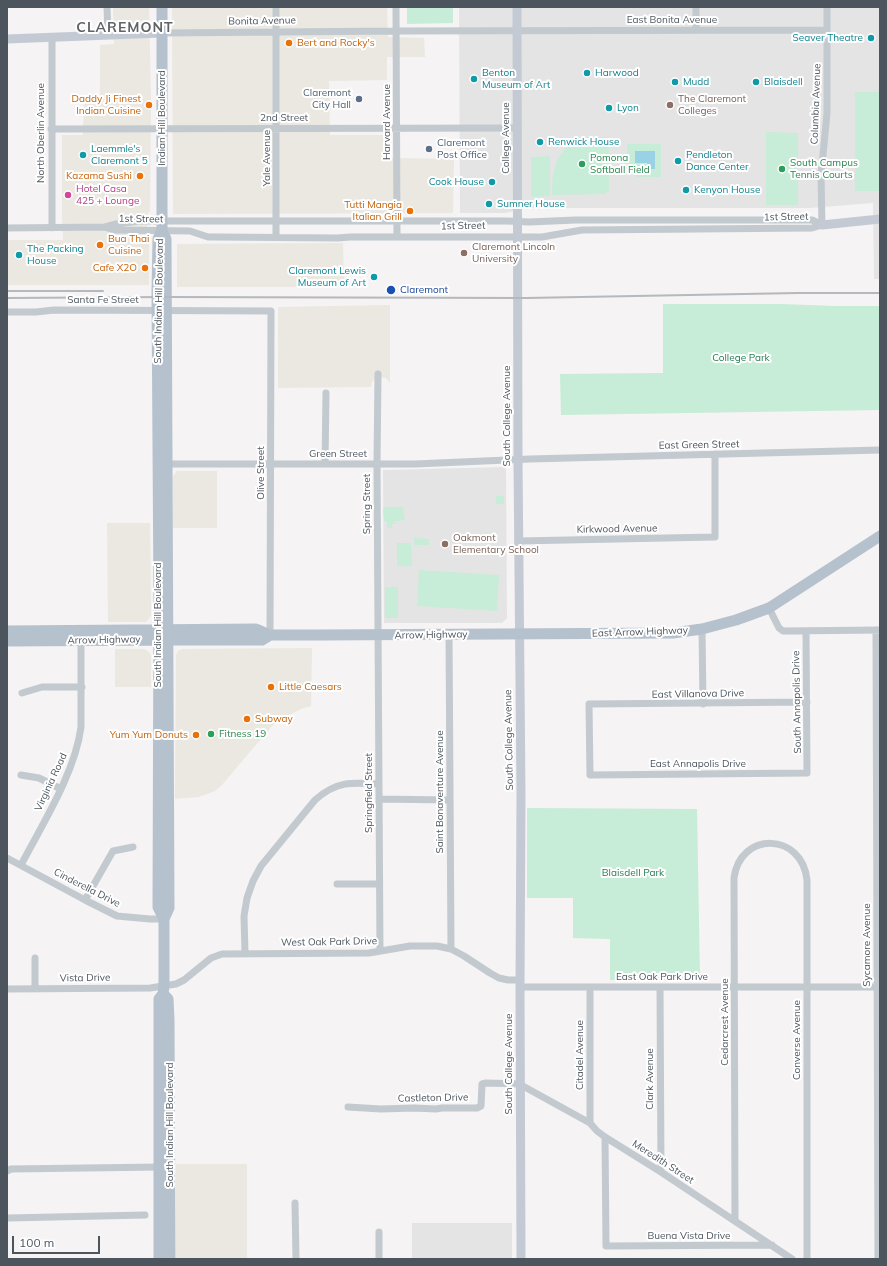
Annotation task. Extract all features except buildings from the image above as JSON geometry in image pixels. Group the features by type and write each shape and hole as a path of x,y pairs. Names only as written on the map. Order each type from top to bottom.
{"main road":[{"name":"Indian Hill Boulevard","path":"162,7 162,226"},
{"name":"South Indian Hill Boulevard","path":"159,1259 159,999 163,990 164,919 158,908 163,635 161,310 166,239 162,226"},
{"name":"East Arrow Highway","path":"519,634 673,633 702,629 736,620 769,608 880,536"},
{"name":"Arrow Highway","path":"7,630 81,635 163,635 262,640 270,635 519,634"},
{"name":"Arrow Highway","path":"7,641 81,635"},
{"name":"South Indian Hill Boulevard","path":"163,990 168,1000 169,1027 170,1259"}],"street":[{"path":"107,7 108,35"},
{"name":"Yale Avenue","path":"276,7 276,237"},
{"name":"Harvard Avenue","path":"396,7 397,237"},
{"name":"College Avenue","path":"517,7 518,221"},
{"path":"696,7 696,30"},
{"name":"Columbia Avenue","path":"822,225 822,176 827,113 827,7"},
{"name":"East Bonita Avenue","path":"517,31 827,30"},
{"name":"Bonita Avenue","path":"7,39 162,33 517,31"},
{"name":"North Oberlin Avenue","path":"52,37 52,228"},
{"name":"2nd Street","path":"51,129 517,128"},
{"name":"1st Street","path":"7,228 105,227 129,221 190,231 208,237 542,237 582,230 812,228 822,225 880,219"},
{"name":"1st Street","path":"162,226 277,222 529,222 576,220 812,220 822,225"},
{"name":"South College Avenue","path":"518,221 518,541 521,786 521,1259"},
{"name":"Santa Fe Street","path":"7,312 36,312 54,310 271,311"},
{"name":"Olive Street","path":"270,635 271,311"},
{"name":"Spring Street","path":"378,374 378,635"},
{"path":"325,464 326,393"},
{"name":"East Green Street","path":"518,460 880,450"},
{"name":"Kirkwood Avenue","path":"518,541 715,538 715,454"},
{"name":"Green Street","path":"162,464 415,464 518,460"},
{"path":"769,608 779,628 783,631 878,630"},
{"path":"702,629 703,704"},
{"name":"Sycamore Avenue","path":"878,630 878,1259"},
{"name":"South Annapolis Drive","path":"806,631 808,773"},
{"name":"Saint Bonaventure Avenue","path":"449,634 451,949"},
{"name":"Virginia Road","path":"21,865 61,789 80,739 82,687 81,635"},
{"name":"Springfield Street","path":"378,635 380,951"},
{"path":"22,693 42,687 82,687"},
{"name":"East Villanova Drive","path":"590,775 589,704 807,702"},
{"name":"East Annapolis Drive","path":"590,775 808,773"},
{"path":"21,775 39,778 61,789"},
{"path":"245,953 244,916 247,898 253,881 261,866 323,792 343,783 355,782 379,784"},
{"path":"379,799 450,800"},
{"name":"Cedarcrest Avenue","path":"735,1221 735,871 745,852 757,846 769,844"},
{"name":"Converse Avenue","path":"769,844 783,846 795,852 806,871 807,1259"},
{"path":"85,900 113,851 133,847"},
{"name":"Cinderella Drive","path":"7,858 117,916 164,919"},
{"path":"337,884 379,884"},
{"name":"West Oak Park Drive","path":"163,990 184,980 211,958 222,954 369,952 410,946 437,946 451,949 499,978 520,984"},
{"path":"35,958 35,989"},
{"name":"East Oak Park Drive","path":"520,984 590,987 877,986"},
{"name":"Citadel Avenue","path":"590,987 590,1123"},
{"name":"Clark Avenue","path":"660,987 661,1172"},
{"name":"Vista Drive","path":"7,989 150,988 163,990"},
{"name":"Castleton Drive","path":"348,1107 436,1109 477,1108 481,1106 482,1084 521,1084"},
{"name":"Meredith Street","path":"521,1084 590,1123 597,1131 792,1259"},
{"name":"Buena Vista Drive","path":"605,1136 606,1246 772,1246"},
{"path":"7,1170 159,1167"},
{"path":"295,1203 296,1259"},
{"path":"7,1218 145,1215"},
{"path":"379,1232 379,1259"}],"shaded area":[{"path":"113,7 149,7 151,100 150,212 148,213 147,240 149,240 149,285 7,285 7,240 63,240 62,135 83,135 84,99 100,98 100,45 114,44"},
{"path":"172,7 387,7 388,37 424,38 425,57 387,57 387,80 329,81 330,135 387,135 389,158 454,159 453,213 173,214"},
{"name":"The Claremont Colleges","path":"459,7 880,7 880,279 874,279 873,203 810,208 527,208 506,213 460,213"},
{"path":"343,243 344,287 177,287 177,244"},
{"path":"390,305 390,383 386,378 380,377 372,382 371,387 278,388 278,307"},
{"name":"Oakmont Elementary School","path":"505,467 507,618 502,623 384,623 383,470"},
{"path":"177,471 217,471 217,528 173,528 173,476"},
{"path":"107,523 150,523 151,615 146,622 108,622"},
{"path":"312,648 311,706 291,714 271,727 222,785 215,791 199,797 175,799 176,655 178,651 182,649"},
{"path":"115,649 145,649 149,652 151,656 151,687 115,687"},
{"path":"176,1164 247,1164 247,1259 176,1259"},
{"path":"412,1223 512,1223 512,1259 412,1259"}],"green space":[{"path":"407,7 453,7 453,23 407,24"},
{"path":"855,92 880,92 880,191 855,191"},
{"name":"South Campus Tennis Courts","path":"766,132 798,133 798,205 766,205"},
{"name":"Pomona Softball Field","path":"588,137 609,137 609,190 605,194 552,195 553,175 558,158 569,146"},
{"path":"627,144 661,144 661,177 637,177 637,173 627,173"},
{"path":"550,156 550,196 531,197 531,157"},
{"name":"College Park","path":"663,304 880,306 880,410 561,415 560,374 663,373"},
{"path":"496,496 504,496 504,504 496,504"},
{"path":"403,507 405,520 395,521 395,524 392,524 392,528 387,528 387,521 384,521 383,508"},
{"path":"414,538 429,539 429,545 414,545"},
{"path":"397,543 411,543 412,566 397,566"},
{"path":"419,570 499,575 497,611 417,606"},
{"path":"385,587 398,587 398,618 385,618"},
{"name":"Blaisdell Park","path":"527,808 697,809 700,980 610,980 610,939 573,938 573,898 527,898"}],"water":[{"path":"635,151 655,151 655,169 647,169 647,163 635,163"}],"railway":[{"path":"7,291 103,291"},
{"path":"7,298 526,298 880,293"}],"place":[{"name":"Seaver Theatre","path":"871,38"},
{"name":"Bert and Rocky's","path":"289,43"},
{"name":"Harwood","path":"587,73"},
{"name":"Benton Museum of Art","path":"474,79"},
{"name":"Mudd","path":"675,82"},
{"name":"Blaisdell","path":"756,82"},
{"name":"Claremont City Hall","path":"359,99"},
{"name":"Daddy Ji Finest Indian Cuisine","path":"149,105"},
{"name":"The Claremont Colleges","path":"670,105"},
{"name":"Lyon","path":"609,108"},
{"name":"Renwick House","path":"540,142"},
{"name":"Claremont Post Office","path":"429,149"},
{"name":"Laemmle's Claremont 5","path":"83,155"},
{"name":"Pendleton Dance Center","path":"678,161"},
{"name":"Pomona Softball Field","path":"582,164"},
{"name":"South Campus Tennis Courts","path":"782,169"},
{"name":"Kazama Sushi","path":"140,176"},
{"name":"Cook House","path":"492,182"},
{"name":"Kenyon House","path":"686,190"},
{"name":"Hotel Casa 425 + Lounge","path":"68,195"},
{"name":"Sumner House","path":"489,204"},
{"name":"Tutti Mangia Italian Grill","path":"410,211"},
{"name":"Bua Thai Cuisine","path":"100,245"},
{"name":"Claremont Lincoln University","path":"464,253"},
{"name":"The Packing House","path":"19,255"},
{"name":"Cafe X2O","path":"145,268"},
{"name":"Claremont Lewis Museum of Art","path":"374,277"},
{"name":"Claremont","path":"391,290"},
{"name":"Oakmont Elementary School","path":"445,544"},
{"name":"Little Caesars","path":"271,687"},
{"name":"Subway","path":"247,719"},
{"name":"Fitness 19","path":"211,734"},
{"name":"Yum Yum Donuts","path":"196,735"}],"district":[{"name":"CLAREMONT","path":"125,28"}]}
